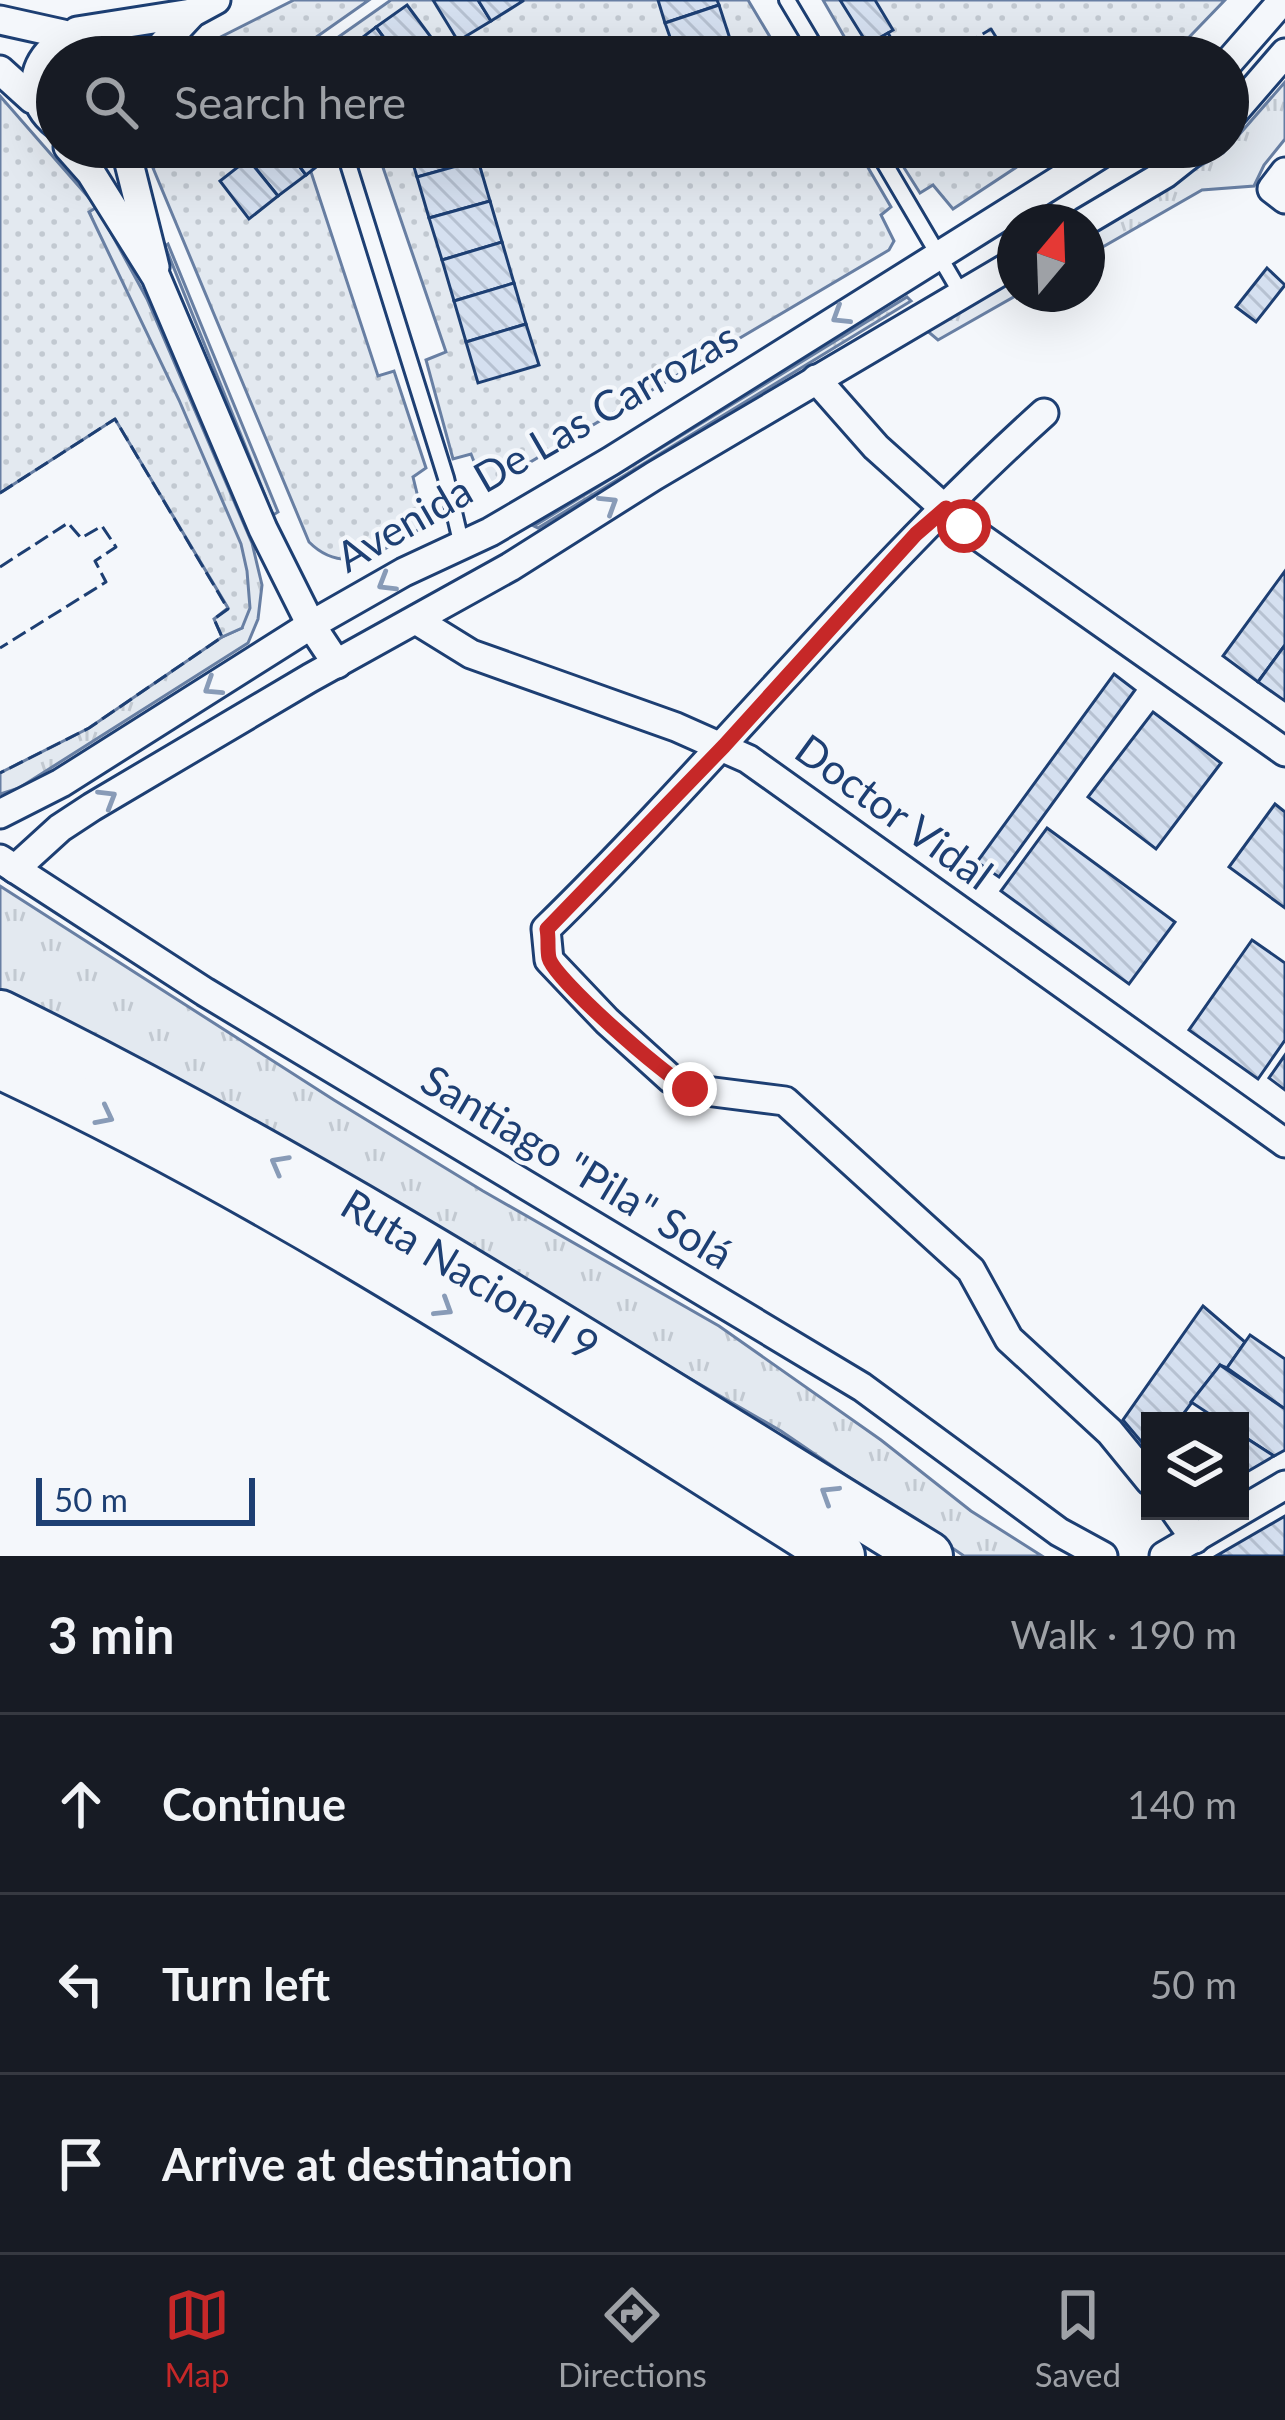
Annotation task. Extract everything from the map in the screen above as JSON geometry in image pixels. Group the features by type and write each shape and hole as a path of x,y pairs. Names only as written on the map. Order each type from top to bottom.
{"highway":[{"name":"Ruta Nacional 9","path":"0,1015 189,1113 379,1220 708,1417 928,1556"},
{"name":"Ruta Nacional 9","path":"0,1064 208,1169 361,1258 840,1556"}],"street":[{"path":"1249,39 1283,0"},
{"path":"63,36 204,7"},
{"path":"173,36 204,7"},
{"path":"0,20 93,36"},
{"path":"1249,95 1285,53"},
{"path":"0,70 36,107"},
{"path":"87,168 156,277"},
{"path":"130,168 156,277 262,529 311,625 337,664"},
{"name":"Avenida De Las Carrozas","path":"0,814 61,783 311,625 404,572 490,532 611,461 1079,168"},
{"path":"1105,210 1173,168"},
{"name":"Avenida De Las Carrozas","path":"8,864 76,818 510,567 997,274"},
{"path":"816,379 876,447 964,526 1285,752"},
{"path":"1044,412 916,534 724,746 547,929 549,960 671,1079 690,1089 785,1101 971,1270 1009,1339 1110,1432 1141,1470"},
{"name":"Doctor Vidal","path":"416,620 471,654 724,746 1285,1143"},
{"name":"Santiago \"Pila\" Solá","path":"8,864 225,1004 862,1387 1059,1532 1103,1556"},
{"path":"1164,1556 1285,1486"},
{"path":"1181,1520 1195,1539"}],"lane":[{"path":"787,0 808,36"},
{"path":"349,168 446,478 462,546"},
{"path":"887,168 962,295"},
{"path":"490,532 510,567"}],"green space":[{"path":"294,0 369,0 318,36 223,36"},
{"path":"391,0 748,0 769,36 340,36"},
{"path":"823,0 1225,0 1190,36 844,36"},
{"path":"1285,82 1285,139 1254,186 1202,190 1105,246 1105,219 1196,168 1249,168 1249,123"},
{"path":"0,96 36,137 36,168 63,168 97,207 89,212 241,544 250,608 242,628 222,637 214,619 228,608 115,419 0,493"},
{"path":"153,168 310,168 378,376 394,371 426,468 413,477 425,526 382,550 352,559 323,553 309,542"},
{"path":"383,168 868,168 891,207 881,215 894,241 889,250 493,484 482,482 471,454 453,459 426,360 446,352"},
{"path":"904,168 1015,168 953,209 933,185 920,193"},
{"path":"97,207 147,299 252,543 262,585 258,619 248,643 19,788 0,794 0,773 89,728 242,628 89,211"},
{"path":"168,244 278,512 273,515 165,246"},
{"path":"997,280 997,306 938,340 919,324"},
{"path":"907,297 911,301 538,528 534,526"},
{"path":"0,886 334,1100 719,1326 881,1440 971,1511 1042,1556 964,1556 781,1431 139,1062 0,990"}],"building":[{"path":"433,0 478,0 491,21 466,36 455,36"},
{"path":"478,0 523,0 523,1 491,21"},
{"path":"658,0 717,0 719,5 665,23"},
{"path":"840,0 875,0 893,30 883,36 862,36"},
{"path":"407,5 430,36 383,36 376,27"},
{"path":"719,5 729,36 670,36 665,23"},
{"path":"237,168 255,168 278,196 249,219 220,181"},
{"path":"255,168 301,168 306,175 278,196"},
{"path":"414,168 449,168 417,177"},
{"path":"449,168 480,168 490,201 429,218 417,177"},
{"path":"490,201 502,242 442,260 429,218"},
{"path":"502,242 514,283 454,301 442,260"},
{"path":"1267,268 1285,285 1256,322 1236,307"},
{"path":"514,283 526,324 466,342 454,301"},
{"path":"526,324 539,365 478,383 466,342"},
{"path":"1285,571 1285,645 1258,682 1223,656"},
{"path":"1285,645 1285,701 1258,682"},
{"path":"1114,674 1135,690 999,877 977,862"},
{"path":"1153,712 1221,763 1156,849 1088,797"},
{"path":"1275,804 1285,812 1285,908 1229,867"},
{"path":"1047,828 1175,922 1129,984 1001,891"},
{"path":"1252,940 1285,963 1285,1040 1258,1079 1189,1030"},
{"path":"1285,1055 1285,1090 1269,1078"},
{"path":"1203,1306 1245,1342 1227,1368 1220,1365 1185,1412 1141,1412 1141,1441 1123,1420"},
{"path":"1250,1335 1285,1359 1285,1409 1227,1368"},
{"path":"1220,1365 1285,1409 1285,1450 1274,1456 1249,1440 1249,1412 1206,1412 1191,1402"},
{"path":"1249,1440 1274,1456 1249,1471"},
{"path":"1285,1516 1285,1556 1216,1556"}],"fence":[{"path":"991,29 995,36"},
{"path":"979,36 991,29"},
{"path":"0,493 115,419 228,609 214,619 222,637 89,728 0,773"},
{"path":"0,567 68,523 81,538 102,526 116,547 95,561 106,582 0,648"}],"route":[{"path":"690,1089 671,1079 607,1021 549,960 547,929 724,746 916,534 946,508 964,526"}]}
